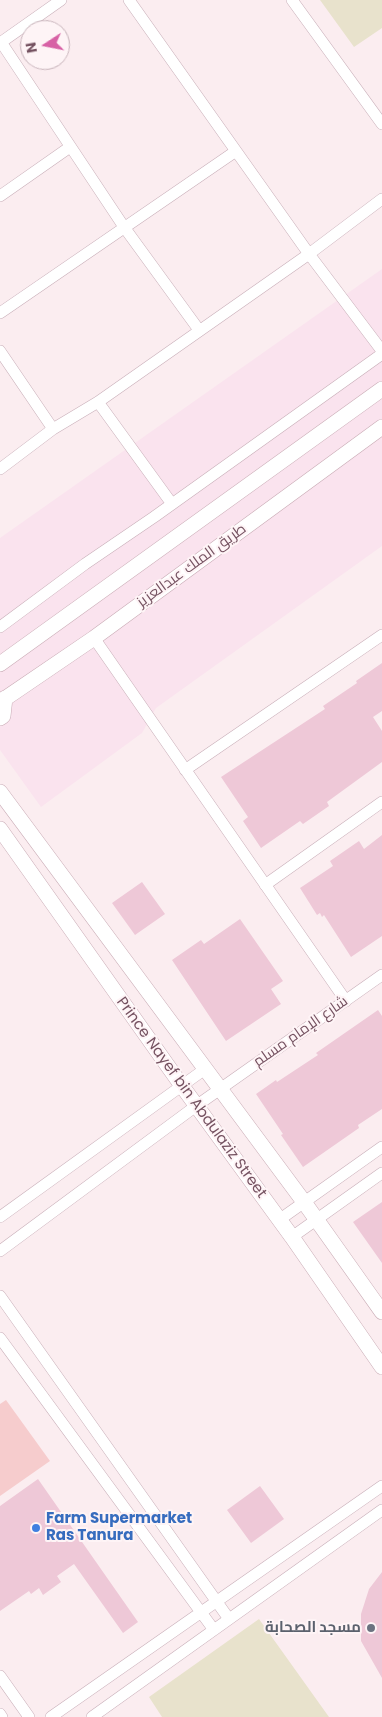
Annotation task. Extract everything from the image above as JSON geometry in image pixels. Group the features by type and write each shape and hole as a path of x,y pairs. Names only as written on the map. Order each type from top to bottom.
{"main road":[{"path":"0,664 382,389"},
{"name":"طريق الملك عبدالعزيز","path":"3,700 94,638 382,427"},
{"path":"0,651 37,637"},
{"path":"0,718 3,716 3,700"},
{"name":"Prince Nayef bin Abdulaziz Street","path":"0,792 304,1202 382,1312"},
{"name":"Prince Nayef bin Abdulaziz Street","path":"0,829 196,1106 292,1237 382,1367"}],"street":[{"path":"61,0 1,43 124,227 199,330"},
{"path":"0,627 382,352 309,254 129,0"},
{"path":"292,0 382,124"},
{"path":"0,196 70,147"},
{"path":"0,313 236,151"},
{"path":"0,469 52,429 98,402 309,254 382,199"},
{"path":"0,351 52,429"},
{"path":"98,402 172,504"},
{"path":"186,770 382,635"},
{"path":"94,638 346,1001"},
{"path":"265,885 382,802"},
{"name":"شارع الإمام مسلم","path":"0,1250 196,1106 382,975"},
{"path":"0,1217 205,1069"},
{"path":"279,1220 382,1147"},
{"path":"292,1237 382,1173"},
{"path":"0,1296 230,1619"},
{"path":"0,1338 214,1630"},
{"path":"51,1717 382,1486"},
{"path":"92,1717 382,1510"},
{"path":"0,1676 29,1717"}],"shaded area":[{"path":"320,0 382,0 382,28 354,47"},
{"path":"382,269 382,546 156,708 142,733 41,807 0,750 0,538"},
{"path":"259,1619 329,1717 162,1717 149,1697"}],"sand":[{"path":"6,1400 50,1461 0,1496 0,1404"}],"building":[{"path":"382,663 382,711 373,717 382,731 382,762 327,802 329,806 303,824 300,821 261,848 243,821 248,817 221,777 325,709 323,706"},
{"path":"382,835 382,936 351,957 324,915 322,917 320,913 317,915 300,888 333,866 330,861 359,841 364,849"},
{"path":"142,882 165,914 135,935 112,903"},
{"path":"240,919 283,981 271,989 281,1004 226,1041 172,960 201,940 204,944"},
{"path":"378,1010 382,1016 382,1109 358,1125 359,1128 303,1167 256,1094 318,1055 316,1053"},
{"path":"382,1202 382,1263 353,1222"},
{"name":"Farm Supermarket Ras Tanura","path":"38,1479 138,1622 123,1633 74,1564 57,1576 61,1582 43,1595 39,1588 31,1594 29,1591 0,1611 0,1506"},
{"path":"260,1486 284,1519 251,1543 227,1510"},
{"name":"مسجد الصحابة","path":"382,1572 382,1678 361,1641 361,1614 369,1589"}],"place":[{"name":"Farm Supermarket Ras Tanura","path":"36,1528"},
{"name":"مسجد الصحابة","path":"371,1628"}]}
